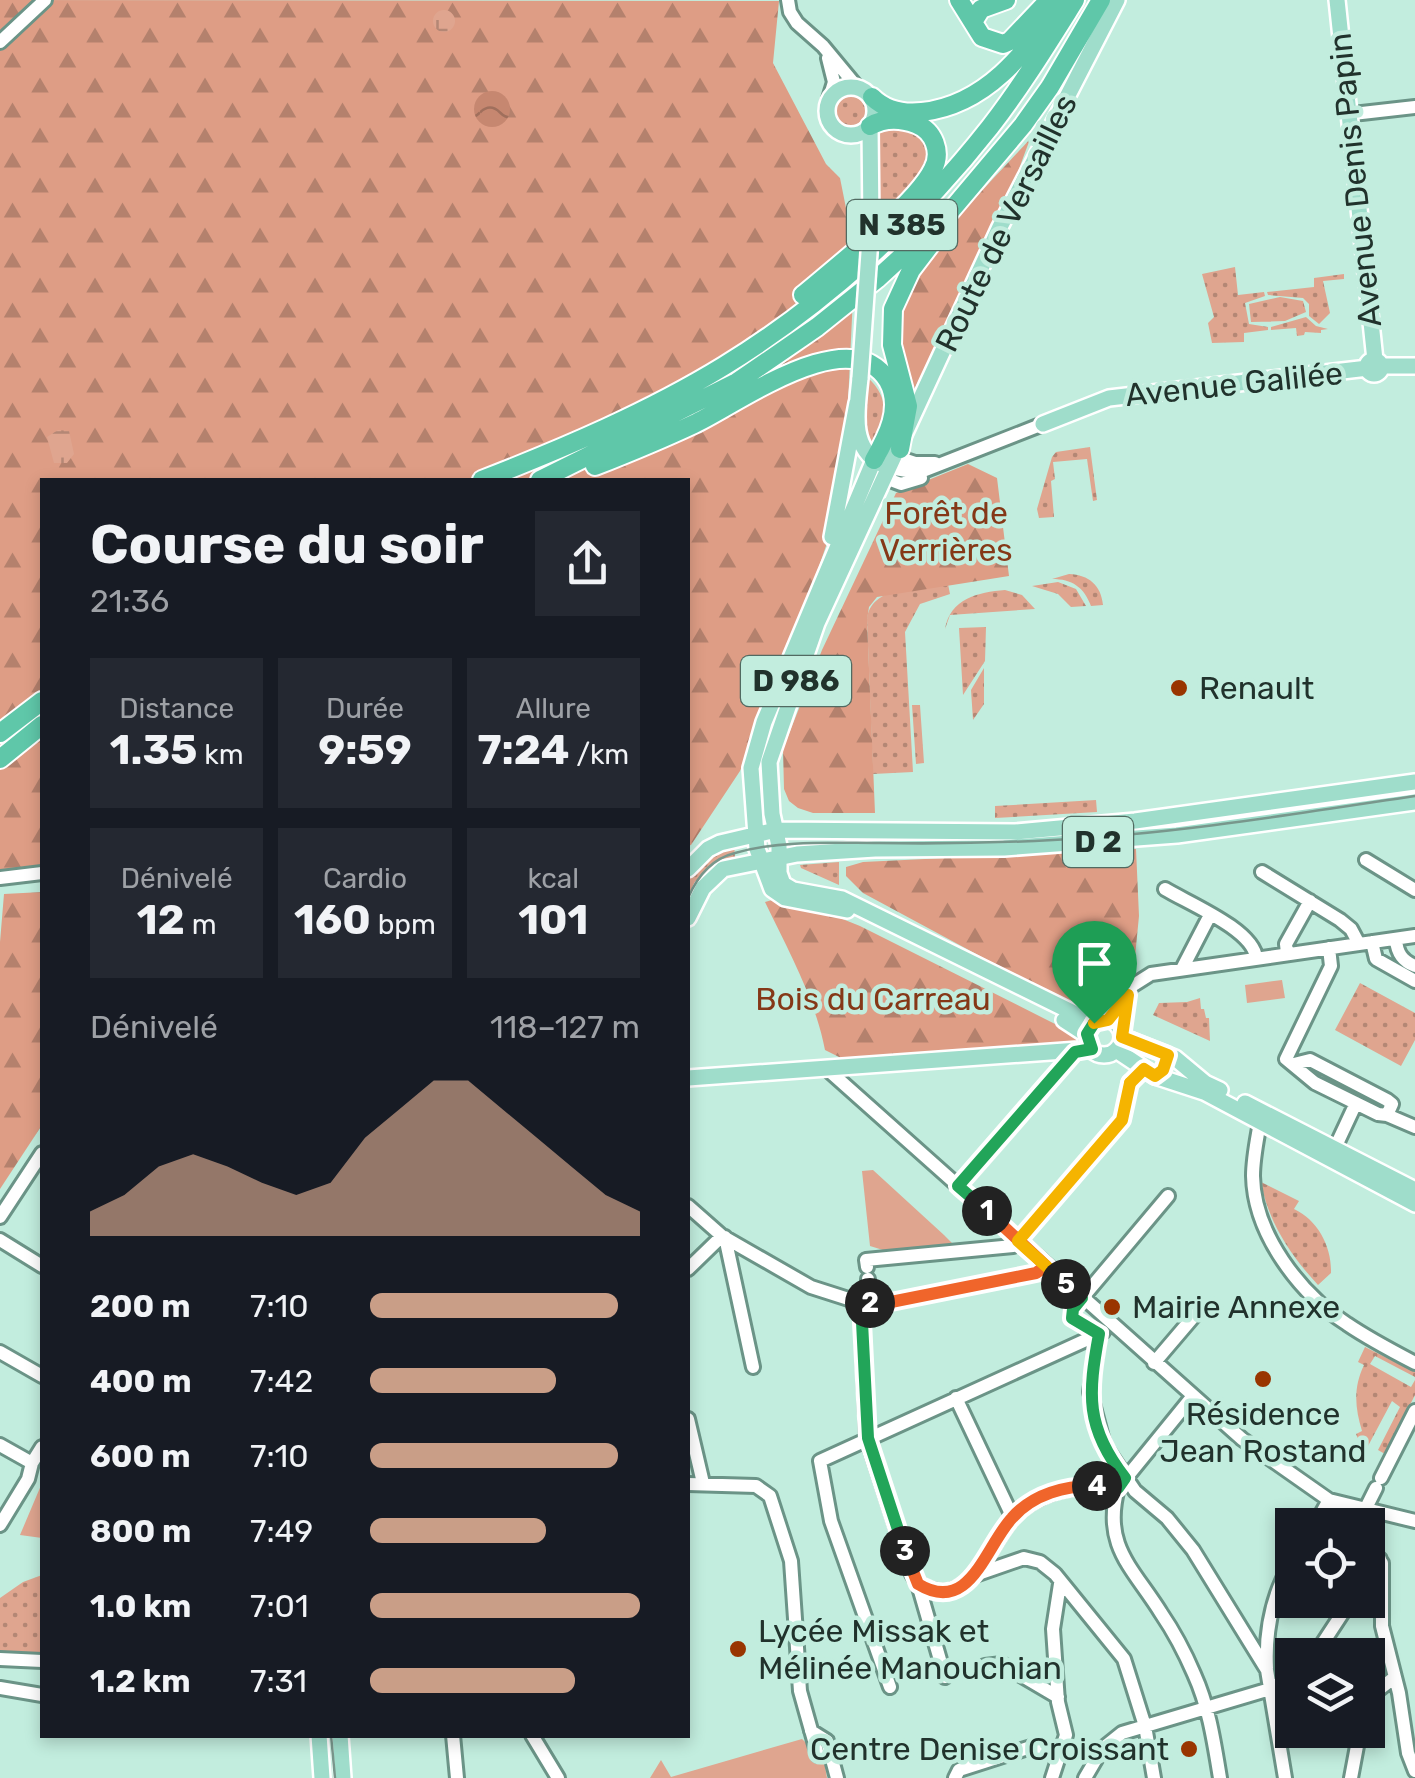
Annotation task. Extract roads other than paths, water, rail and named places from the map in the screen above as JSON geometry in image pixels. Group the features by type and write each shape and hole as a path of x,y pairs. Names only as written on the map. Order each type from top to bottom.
{"highway":[{"path":"959,0 982,37 1003,44 1049,0"},
{"path":"972,22 981,9 1006,0"},
{"path":"864,92 880,106 913,113 966,100 1013,64 1062,0"},
{"name":"N 385","path":"487,478 609,425 723,366 857,267 908,219 989,127 1075,0"},
{"name":"N 385","path":"548,477 737,382 845,306 948,214 1032,112 1102,0"},
{"path":"673,392 682,381 731,350 804,294 926,181 937,156 934,141 926,130 912,122 890,120 870,126"},
{"path":"900,449 908,406 892,345 893,309 911,270 948,224 948,214"},
{"path":"548,477 574,474 614,458 695,424 802,368 844,358 876,368 892,392 893,418 879,470"},
{"path":"0,733 40,703"},
{"path":"0,759 40,727"}],"main road":[{"name":"Route de Versailles","path":"900,449 1000,227 1117,0"},
{"name":"Avenue Denis Papin","path":"1337,0 1375,365"},
{"path":"819,588 832,541 857,403 871,224 870,181 868,136 875,111 864,92 842,88 828,102 826,114 831,126 860,150 870,181"},
{"path":"846,135 860,134 870,126"},
{"name":"Avenue Galilée","path":"1042,424 1107,398 1152,390 1375,365 1415,366"},
{"path":"857,403 859,442 879,470"},
{"path":"851,429 853,460 879,470"},
{"name":"D 986","path":"776,830 768,773 770,752 879,470 900,449"},
{"path":"819,588 879,470"},
{"name":"D 986","path":"756,833 751,768 756,743 819,588"},
{"name":"D 2","path":"776,830 1015,832 1135,821 1415,782"},
{"name":"D 2","path":"771,866 840,851 1004,848 1177,835 1415,802"},
{"path":"690,866 714,846 776,830 771,866"},
{"path":"756,833 786,887 842,899 1068,1013 1106,1035 1150,1073 1204,1092 1415,1204"},
{"path":"690,914 705,885 724,869 739,864 771,866"},
{"path":"690,1078 1075,1052 1106,1035 1168,1055 1206,1083 1415,1190"},
{"path":"1150,1073 1163,1070 1168,1055"},
{"path":"319,1738 322,1778"},
{"path":"340,1738 343,1778"}],"street":[{"path":"0,42 45,0"},
{"path":"788,0 797,23 864,92"},
{"path":"823,46 833,72 828,102"},
{"path":"1354,114 1415,107"},
{"name":"Avenue Galilée","path":"972,452 1042,424"},
{"path":"900,449 903,458 910,462 957,458"},
{"path":"879,470 898,484 908,483 972,452"},
{"path":"879,470 913,474 972,452"},
{"path":"1366,860 1415,890"},
{"path":"1262,872 1352,930 1376,959 1415,981"},
{"path":"0,878 40,873"},
{"path":"1164,890 1250,941 1256,958"},
{"path":"1287,953 1286,944 1310,901"},
{"path":"1182,968 1210,915"},
{"path":"1106,1035 1132,986 1146,976 1415,936"},
{"path":"1396,940 1397,952 1415,966"},
{"path":"1328,948 1331,966 1286,1059 1315,1083 1378,1114 1415,1127"},
{"path":"958,1186 1075,1052"},
{"path":"1294,1064 1310,1060 1386,1100 1392,1104 1387,1115"},
{"path":"827,1069 1192,1398 1334,1508"},
{"path":"944,1677 918,1584 868,1438 866,1260 1006,1247 1018,1241 1122,1120 1130,1083 1150,1073"},
{"path":"1335,1148 1356,1103"},
{"path":"1260,1122 1253,1179 1259,1211 1275,1249 1319,1302 1344,1322 1415,1364"},
{"path":"0,1217 40,1158"},
{"path":"1099,1334 1072,1318 1073,1309 1168,1196"},
{"path":"690,1208 724,1237 811,1287 865,1303 891,1302 1036,1273 1046,1266"},
{"path":"690,1267 724,1237"},
{"path":"724,1237 753,1367"},
{"path":"0,1240 40,1265"},
{"path":"1154,1363 1200,1309"},
{"path":"890,1687 831,1522 820,1461 1099,1334 1111,1324"},
{"path":"1099,1334 1090,1373 1091,1404 1122,1483 1167,1518 1193,1550 1267,1670"},
{"path":"0,1352 40,1375"},
{"path":"956,1398 1012,1516"},
{"path":"1192,1398 1122,1483 1112,1518 1116,1543 1170,1627 1208,1707 1220,1778"},
{"path":"1332,1505 1366,1508 1415,1412"},
{"path":"690,1428 703,1484"},
{"path":"0,1445 32,1462"},
{"path":"0,1525 28,1479 40,1450"},
{"path":"918,1584 933,1591 948,1592 961,1587 974,1575 1012,1516 1038,1498 1057,1490 1122,1483"},
{"path":"690,1484 756,1486 770,1496 791,1560 800,1692 818,1755"},
{"path":"1329,1508 1332,1505"},
{"path":"1385,1513 1415,1521"},
{"path":"974,1575 1006,1562 1030,1558 1046,1565 1124,1659 1145,1726 1154,1778"},
{"path":"1052,1778 1066,1734 1058,1697 1052,1628 1060,1584"},
{"path":"1275,1598 1270,1615 1267,1670 1286,1778"},
{"path":"1382,1618 1404,1738 1415,1771"},
{"path":"0,1659 40,1662"},
{"path":"986,1666 1002,1664 1058,1697"},
{"path":"1385,1684 1395,1676"},
{"path":"1086,1778 1108,1742 1122,1733 1275,1686"},
{"path":"0,1688 40,1696"},
{"path":"810,1731 827,1741 837,1778"},
{"path":"453,1738 457,1778"},
{"path":"534,1738 558,1778"},
{"path":"955,1778 958,1770 1030,1747 1060,1755"},
{"path":"1351,1778 1357,1748"}],"water":[{"path":"492,91 505,96 510,109 505,122 492,127 479,122 474,109 479,96"}],"tram line":[{"path":"690,894 712,864 735,853 770,846 1098,837 1234,823 1415,796"},
{"path":"331,1738 335,1778"}],"place":[{"name":"Renault","path":"1179,688"},
{"name":"Mairie Annexe","path":"1112,1307"},
{"name":"Résidence Jean Rostand","path":"1263,1379"},
{"name":"Lycée Missak et Mélinée Manouchian","path":"738,1649"},
{"name":"Centre Denise Croissant","path":"1189,1749"}],"park label":[{"name":"Forêt de Verrières","path":"946,532"},
{"name":"Bois du Carreau","path":"873,999"}]}
